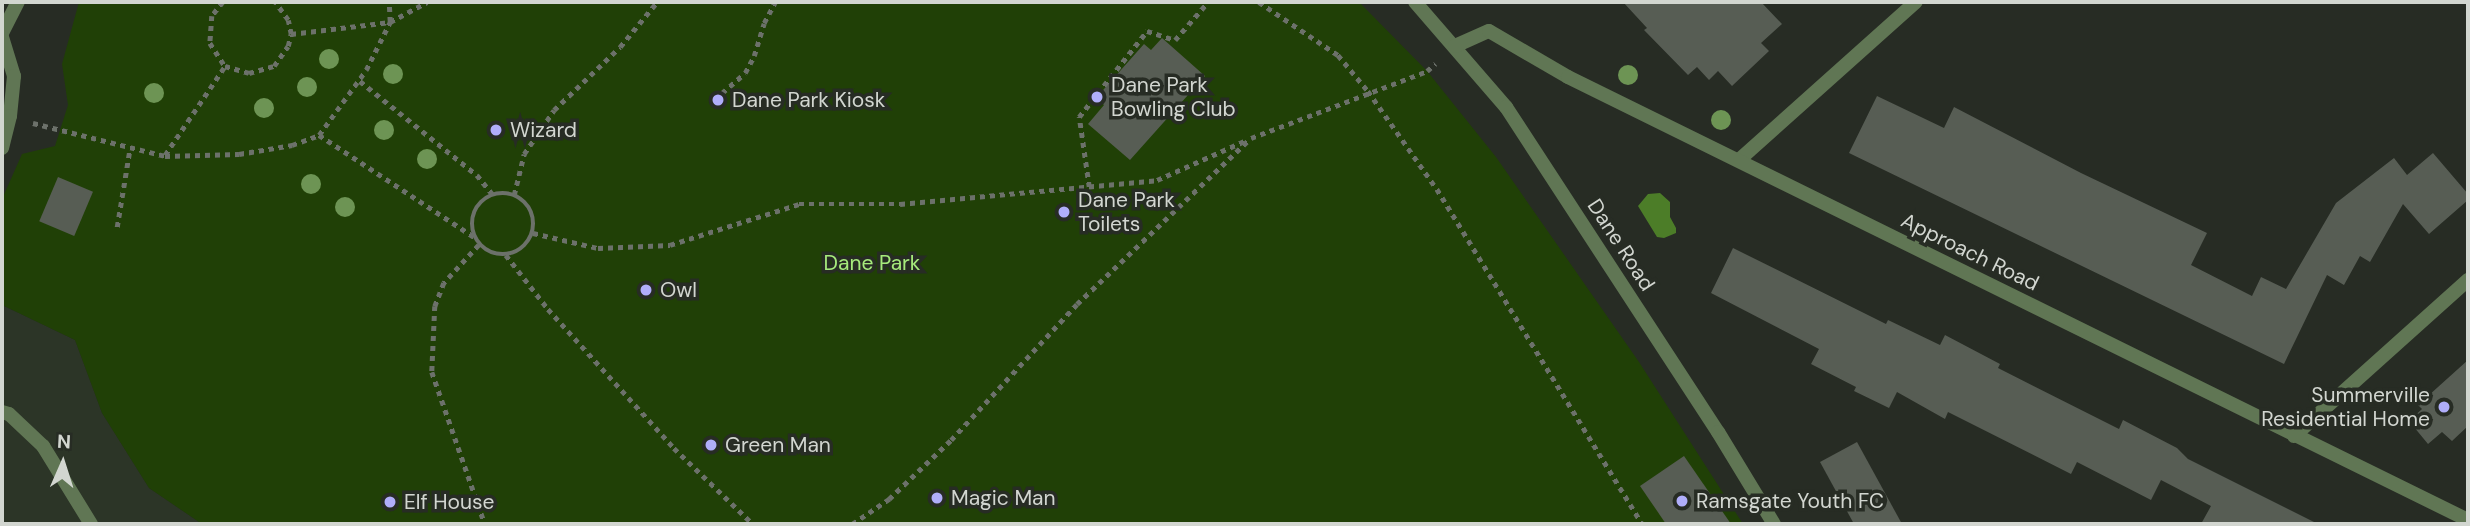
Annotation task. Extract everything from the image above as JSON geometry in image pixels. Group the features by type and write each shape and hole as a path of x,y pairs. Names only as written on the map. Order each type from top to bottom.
{"street":[{"path":"2,148 10,116 14,76 2,35 18,2"},
{"name":"Dane Road","path":"1415,2 1506,107 1718,432 1774,524"},
{"path":"1739,160 1916,2"},
{"name":"Approach Road","path":"1455,47 1489,32 1568,77 2468,520"},
{"path":"2294,436 2468,279"},
{"path":"2,412 9,414 43,446 92,524"}],"path":[{"path":"223,2 212,16 210,43 225,66 249,74 274,66 283,57 291,34 288,20 275,2"},
{"path":"10,116 165,156 239,154 292,145 319,135 360,80 390,22 389,2"},
{"path":"291,34 390,22 428,2"},
{"path":"514,195 524,154 554,110 620,47 657,2"},
{"path":"722,93 749,65 764,23 775,2"},
{"path":"1088,187 1079,117 1147,31 1175,40 1208,2"},
{"path":"1259,2 1338,55 1368,91 1437,189 1643,524"},
{"path":"533,233 598,248 670,245 799,204 900,204 1157,180 1251,138 1368,91 1427,71 1455,47"},
{"path":"165,156 225,66"},
{"path":"360,80 477,175 493,194"},
{"path":"319,135 474,237 487,251 506,256 548,309 664,439 753,524"},
{"path":"852,524 889,499 951,440 1077,304 1251,138"},
{"path":"117,227 130,148"},
{"path":"474,237 472,216 477,207 493,194 514,195 529,206 533,215 533,233 523,248 506,256"},
{"path":"480,245 444,283 435,306 432,372 485,524"}],"shaded area":[{"path":"1660,193 1670,202 1670,217 1676,228 1676,233 1664,238 1657,237 1638,206 1648,194"},
{"path":"2,305 75,340 102,413 149,488 202,524 2,524"}],"green space":[{"name":"Dane Park","path":"79,2 1359,2 1427,71 1496,157 1639,362 1743,524 202,524 149,488 102,413 75,340 2,305 2,199 22,154 55,146 68,105 62,64"}],"building":[{"path":"1623,2 1761,2 1782,24 1761,43 1769,51 1732,86 1718,71 1709,80 1697,67 1688,75 1644,30 1647,28"},
{"path":"1162,38 1205,76 1130,160 1088,124 1104,105 1096,98 1144,44 1151,50"},
{"path":"1877,96 1944,128 1954,107 2081,173 2207,233 2191,265 2252,296 2261,277 2286,289 2336,203 2394,158 2407,175 2433,153 2468,194 2468,200 2429,234 2403,204 2370,262 2360,256 2344,285 2327,275 2284,364 1849,153"},
{"path":"58,177 93,192 74,236 39,221"},
{"path":"1733,248 1886,324 1888,320 1940,345 1945,335 2000,364 1998,368 2119,429 2123,420 2177,448 2188,459 2318,524 2201,524 2211,506 2161,480 2151,500 2077,462 2071,474 1948,412 1945,419 1897,392 1889,408 1854,391 1856,387 1811,364 1819,349 1711,293"},
{"name":"Summerville Residential Home","path":"2468,360 2468,426 2452,441 2442,432 2428,444 2409,421 2422,409 2418,405"},
{"path":"1857,442 1902,524 1854,524 1820,462"},
{"name":"Ramsgate Youth FC","path":"1684,456 1731,524 1666,524 1640,486"}],"place":[{"name":"Dane Park Bowling Club","path":"1097,97"},
{"name":"Dane Park Kiosk","path":"718,100"},
{"name":"Wizard","path":"496,130"},
{"name":"Dane Park Toilets","path":"1064,212"},
{"name":"Owl","path":"646,290"},
{"name":"Summerville Residential Home","path":"2444,407"},
{"name":"Green Man","path":"711,445"},
{"name":"Magic Man","path":"937,498"},
{"name":"Ramsgate Youth FC","path":"1682,501"},
{"name":"Elf House","path":"390,502"}]}
